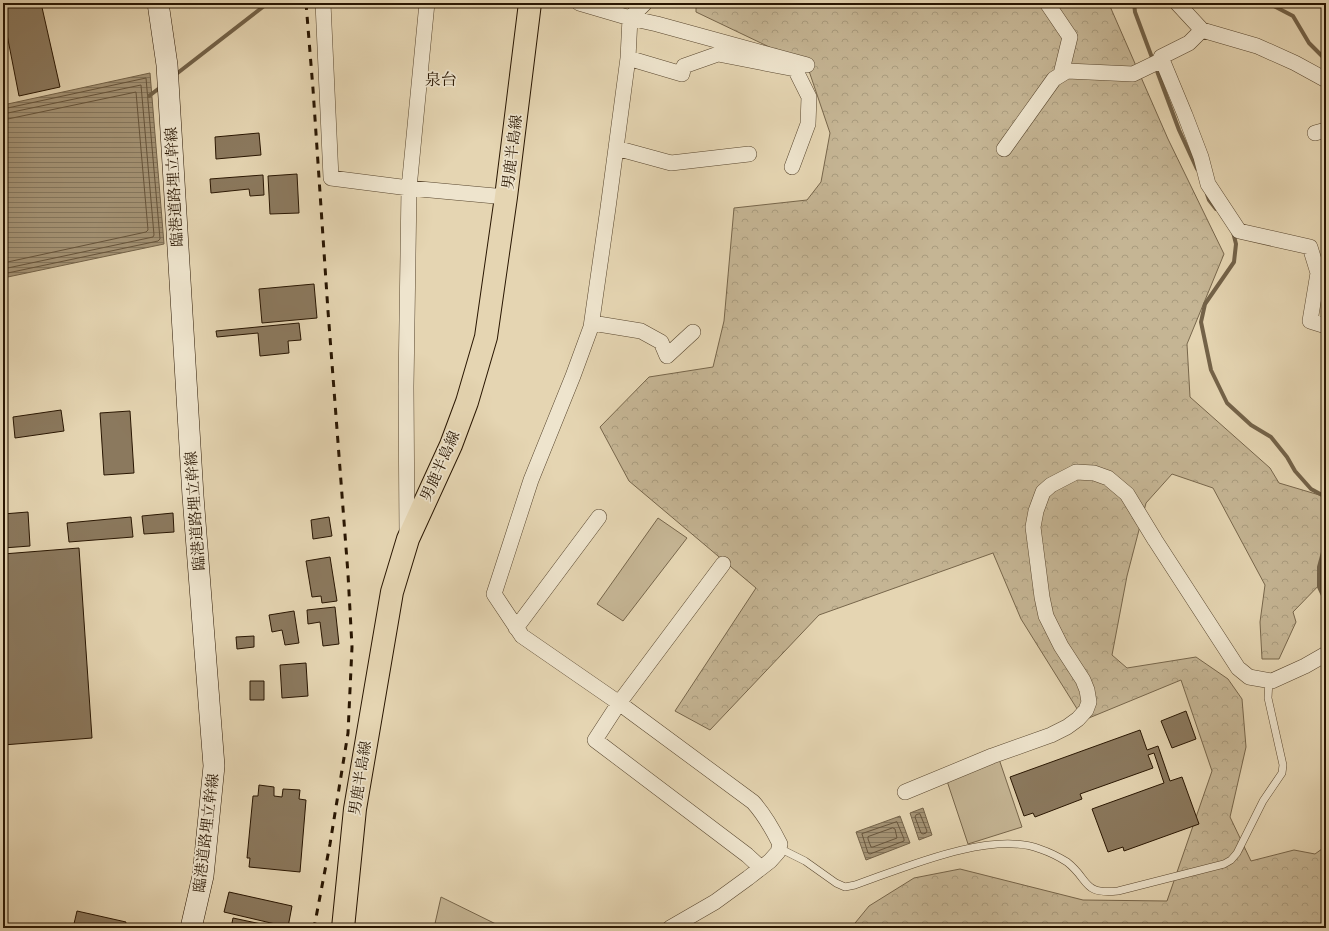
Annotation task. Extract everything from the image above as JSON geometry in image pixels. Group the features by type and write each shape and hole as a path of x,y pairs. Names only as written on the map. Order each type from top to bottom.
{"main road":[{"name":"男鹿半島線","path":"343,928 355,809 392,592 408,539 448,452 462,417 486,338 506,196 530,3"}],"street":[{"name":"臨港道路埋立幹線","path":"158,3 168,92 192,480 214,766 203,876 191,928"},
{"path":"323,3 331,178 410,188 506,196"},
{"path":"408,539 406,388 410,188 427,3"},
{"path":"579,3 807,65"},
{"path":"645,3 630,18 628,58 592,323 573,376 531,480 494,594 522,636 619,703 753,802 763,813 773,830 780,844 778,852 761,868 715,902 670,928"},
{"path":"1047,3 1070,37 1061,74"},
{"path":"1177,3 1202,30 1257,46 1295,63 1326,80"},
{"path":"1004,148 1054,78 1067,71 1133,74 1156,63 1161,57 1189,43 1202,30"},
{"path":"628,58 682,74 684,66 718,54 795,69 809,97 808,124 792,167"},
{"path":"1156,63 1199,150 1208,184 1239,231 1310,247 1318,273 1310,321 1326,326"},
{"path":"616,148 671,163 749,154"},
{"path":"592,323 641,331 661,342 667,356 693,332"},
{"path":"905,792 992,756 1051,735 1067,727 1078,719 1086,710 1089,702 1087,690 1083,680 1061,646 1046,616 1042,597 1033,527 1036,511 1043,492 1051,485 1076,472 1094,472 1108,478 1127,494 1238,668 1249,677 1272,681 1305,666 1326,654"},
{"path":"516,628 599,517"},
{"path":"723,564 619,703 595,740 747,855 761,868"}],"lane":[{"path":"779,848 805,861 824,876 845,887 947,853 1007,843 1022,844 1040,849 1056,856 1067,862 1090,888 1104,893 1118,892 1224,864 1231,860 1237,853 1263,800 1282,772 1283,765 1268,698 1269,680"}],"green space":[{"path":"696,3 1109,4 1168,139 1224,254 1187,344 1190,397 1270,468 1279,483 1326,497 1326,578 1293,612 1296,622 1279,659 1262,659 1260,622 1265,585 1213,488 1172,474 1146,503 1127,576 1112,655 1127,668 1196,657 1228,679 1242,699 1246,747 1230,817 1251,861 1294,850 1315,854 1326,846 1326,928 851,928 869,906 914,878 960,869 1083,900 1167,901 1212,771 1181,680 1084,720 1021,619 993,553 819,615 710,730 675,711 756,588 629,481 600,427 649,377 713,367 724,321 734,208 807,200 821,182 830,133 807,65 696,12"},
{"path":"658,518 687,538 623,621 597,604"},
{"path":"999,759 1022,827 968,844 946,778"},
{"path":"441,897 504,928 434,928"}],"water":[{"path":"150,73 164,244 3,278 3,105"},
{"path":"923,808 932,835 919,840 910,813"},
{"path":"900,816 910,843 866,860 856,832"}],"building":[{"path":"3,3 41,3 60,87 19,96 3,14"},
{"path":"259,133 261,155 216,159 215,137"},
{"path":"297,174 299,213 270,214 268,176"},
{"path":"263,175 264,195 250,196 249,189 211,193 210,179"},
{"path":"314,284 317,318 262,323 259,289"},
{"path":"299,323 301,340 288,341 289,353 260,356 258,333 217,337 216,331"},
{"path":"61,410 64,431 15,438 13,417"},
{"path":"130,411 134,473 104,475 100,413"},
{"path":"28,512 30,546 3,548 3,514"},
{"path":"173,513 174,532 144,534 142,516"},
{"path":"131,517 133,537 69,542 67,523"},
{"path":"329,517 332,536 313,539 311,520"},
{"path":"79,548 92,738 3,745 3,554"},
{"path":"330,557 337,601 322,603 321,596 312,597 306,561"},
{"path":"335,607 339,644 323,646 320,622 308,624 307,610"},
{"path":"294,611 299,643 285,645 282,630 272,632 269,615"},
{"path":"254,636 254,647 237,649 236,637"},
{"path":"306,663 308,696 282,698 280,665"},
{"path":"250,681 264,681 264,700 250,700"},
{"path":"1186,711 1196,739 1172,748 1161,721"},
{"path":"1140,730 1147,750 1158,746 1170,781 1182,777 1199,824 1124,851 1123,847 1108,852 1092,809 1164,783 1154,753 1148,755 1153,768 1080,794 1082,799 1035,817 1033,813 1024,816 1010,777"},
{"path":"259,785 274,787 274,796 282,797 283,789 300,790 299,799 306,800 300,872 249,867 250,858 247,858 253,796 258,796"},
{"path":"229,892 292,906 288,927 224,912"},
{"path":"77,911 126,922 125,928 73,928"},
{"path":"233,918 280,928 231,928"}],"waterway":[{"path":"175,75 268,3"},
{"path":"1134,3 1135,12 1179,130 1197,169"},
{"path":"1268,3 1293,16 1309,43 1326,60"},
{"path":"149,96 162,86"},
{"path":"1207,194 1209,200 1216,209"},
{"path":"1233,232 1236,244 1234,262 1205,304 1201,322 1211,370 1227,403 1251,425 1271,437 1287,457 1295,471 1311,489 1322,495 1326,501"},
{"path":"1326,541 1319,567 1319,587 1326,602"}],"railway":[{"path":"306,3 348,574 352,647 348,733 330,844 314,928"}],"district":[{"name":"泉台","path":"441,79"}]}
